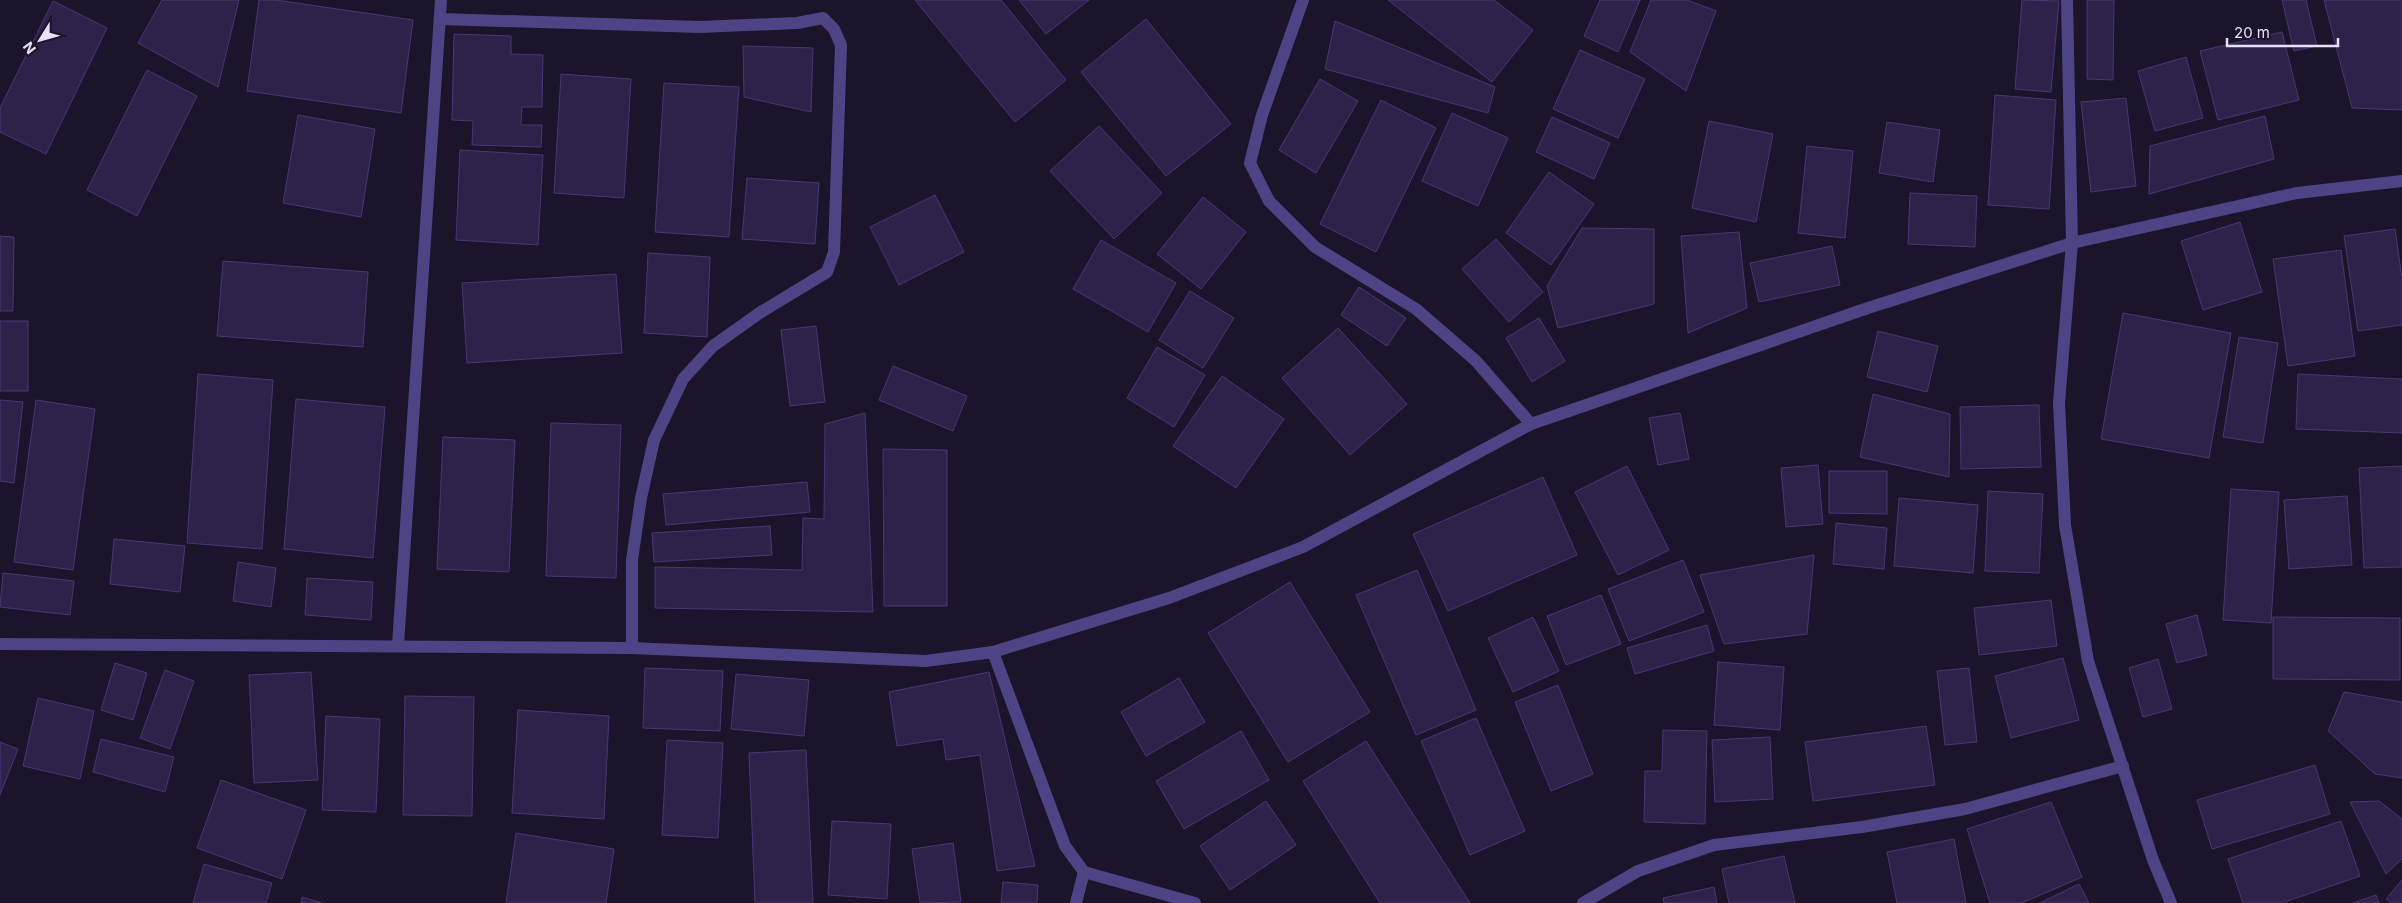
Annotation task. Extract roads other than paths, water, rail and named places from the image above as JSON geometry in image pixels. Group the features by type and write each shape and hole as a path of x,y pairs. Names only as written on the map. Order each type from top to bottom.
{"street":[{"path":"398,646 441,0"},
{"path":"1304,0 1262,115 1250,163 1269,201 1315,248 1416,309 1476,362 1531,424"},
{"path":"2067,0 2072,243 2059,403 2065,525 2088,660 2153,860 2171,903"},
{"path":"440,19 700,27 798,23 823,18 834,29 840,45 834,252 827,272 761,312 713,346 683,379 654,440 642,498 632,560 632,648"},
{"path":"0,644 632,648 926,661 993,652 1169,598 1303,547 1531,424 1868,308 2072,243 2297,193 2402,181"},
{"path":"993,652 1064,846 1084,872 1195,903"},
{"path":"1583,903 1638,871 1714,845 1862,827 1965,809 2123,766"},
{"path":"1076,903 1084,872"}]}
